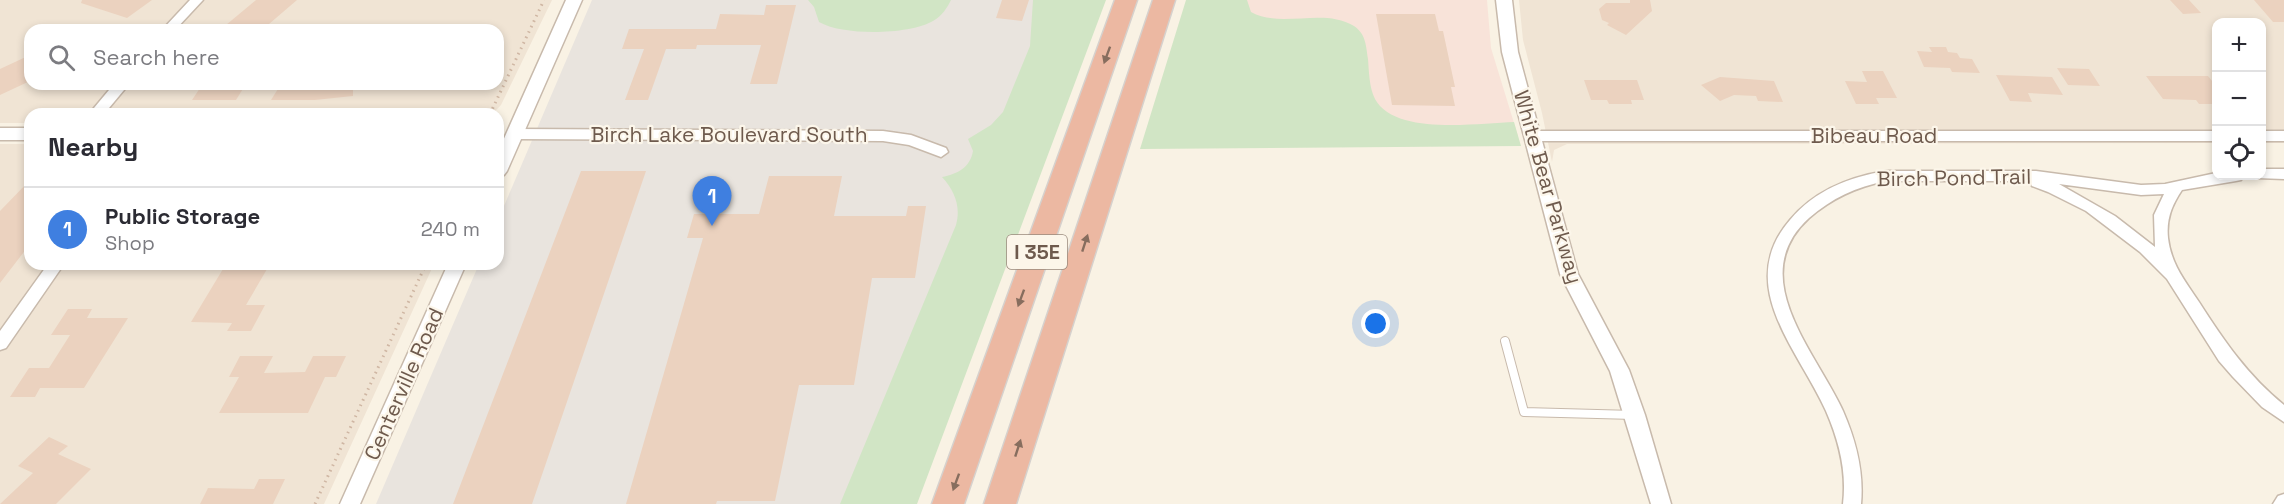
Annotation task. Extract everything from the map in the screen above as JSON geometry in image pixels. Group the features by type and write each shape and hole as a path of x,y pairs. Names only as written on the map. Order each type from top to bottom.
{"highway":[{"name":"I 35E","path":"948,504 1126,0"},
{"name":"I 35E","path":"1000,504 1164,0"}],"street":[{"path":"174,24 197,0"},
{"path":"506,135 574,0"},
{"name":"White Bear Parkway","path":"1504,0 1508,43 1569,274 1619,370 1635,415 1661,504"},
{"path":"101,108 117,90"},
{"path":"0,134 24,134"},
{"name":"Birch Lake Boulevard South","path":"506,135 883,135 911,140 941,152"},
{"name":"Bibeau Road","path":"1532,136 2212,136"},
{"path":"2266,136 2284,136"},
{"path":"2266,174 2284,174"},
{"name":"Birch Pond Trail","path":"1852,504 1854,492 1850,460 1841,428 1829,399 1783,316 1776,294 1774,271 1778,250 1794,223 1823,197 1856,182 1886,176 2064,179 2112,188 2140,190 2177,187 2212,179"},
{"path":"2008,177 2046,184 2067,193 2148,250 2174,278"},
{"path":"2177,187 2168,197 2161,214 2159,234 2164,256 2174,278 2226,357 2246,381 2284,414"},
{"path":"0,343 52,270"},
{"name":"Centerville Road","path":"350,504 454,270"}],"lane":[{"path":"1505,341 1524,412 1635,415"}],"path":[{"path":"504,84 544,0"},
{"path":"493,108 501,90"},
{"path":"315,504 423,270"}],"shaded area":[{"path":"0,0 552,0 498,108 24,108 24,123 0,123"},
{"path":"592,0 1075,0 878,504 376,504 476,270 504,270 504,206"},
{"path":"1207,0 1487,0 1491,48 1518,136 1167,136"},
{"path":"1519,0 2284,0 2284,143 2266,143 2266,18 2212,18 2212,143 1567,144 1554,150 1552,162 1523,40"},
{"path":"0,144 24,144 24,270 431,270 324,504 0,504"}],"green space":[{"path":"808,0 951,0 939,17 922,26 893,31 859,32 830,27 819,22 814,7"},
{"path":"1033,0 1106,0 917,504 840,504 956,225 958,212 956,200 942,177 958,172 966,166 973,151 968,139 991,125 1003,112 1030,46"},
{"path":"1186,0 1247,0 1251,12 1263,17 1276,19 1329,18 1354,26 1365,41 1375,99 1385,111 1418,123 1438,125 1514,122 1521,146 1140,149"}],"building":[{"path":"82,0 152,0 127,18 81,3"},
{"path":"256,0 297,0 269,24 227,24"},
{"path":"1002,0 1029,0 1022,21 996,18"},
{"path":"1630,0 1650,0 1652,11 1626,35 1607,25 1609,23 1602,20 1599,9 1606,3 1630,3"},
{"path":"2170,0 2189,0 2201,13 2183,14"},
{"path":"2254,0 2284,0 2284,22 2273,22"},
{"path":"766,5 796,5 777,84 750,84 761,45 697,45 696,49 666,49 648,100 625,100 644,49 622,49 629,29 716,29 720,14 764,15"},
{"path":"1376,14 1435,14 1439,31 1443,31 1455,87 1451,87 1455,106 1392,105"},
{"path":"1929,47 1946,47 1948,52 1957,53 1960,58 1972,59 1980,73 1952,72 1950,68 1924,67 1917,51 1932,52"},
{"path":"24,58 24,84 0,95 0,69"},
{"path":"2057,68 2089,69 2100,86 2068,85"},
{"path":"1862,71 1883,71 1897,98 1876,98 1879,104 1856,104 1845,81 1867,82"},
{"path":"1996,75 2052,77 2063,95 2028,93 2032,102 2010,101"},
{"path":"2146,76 2208,76 2212,81 2212,104 2199,104 2196,100 2163,99"},
{"path":"1720,77 1774,81 1783,102 1758,101 1756,96 1734,95 1720,101 1701,85"},
{"path":"1584,80 1637,80 1644,100 1631,100 1632,104 1609,104 1607,100 1591,100"},
{"path":"199,90 242,90 236,100 192,100"},
{"path":"277,90 353,90 353,96 315,100 271,100"},
{"path":"581,171 646,171 532,504 453,504"},
{"path":"769,176 842,176 834,216 906,216 908,206 926,206 915,278 872,278 854,385 799,385 775,501 717,501 716,504 626,504 703,238 687,238 694,214 759,214"},
{"path":"24,186 24,252 0,283 0,211"},
{"path":"222,270 266,270 246,305 265,305 251,331 227,331 232,323 191,322"},
{"path":"68,309 92,309 87,318 128,318 84,388 40,388 35,397 10,397 29,368 49,368 70,335 51,335"},
{"path":"240,356 273,356 264,373 305,372 313,356 346,356 336,377 325,377 308,413 219,413 239,377 229,377"},
{"path":"49,437 68,446 58,454 91,469 56,504 0,504 33,473 18,466"},
{"path":"259,479 285,479 273,504 200,504 208,488 254,489"}],"place":[{"name":"Public Storage","path":"712,226"}]}
